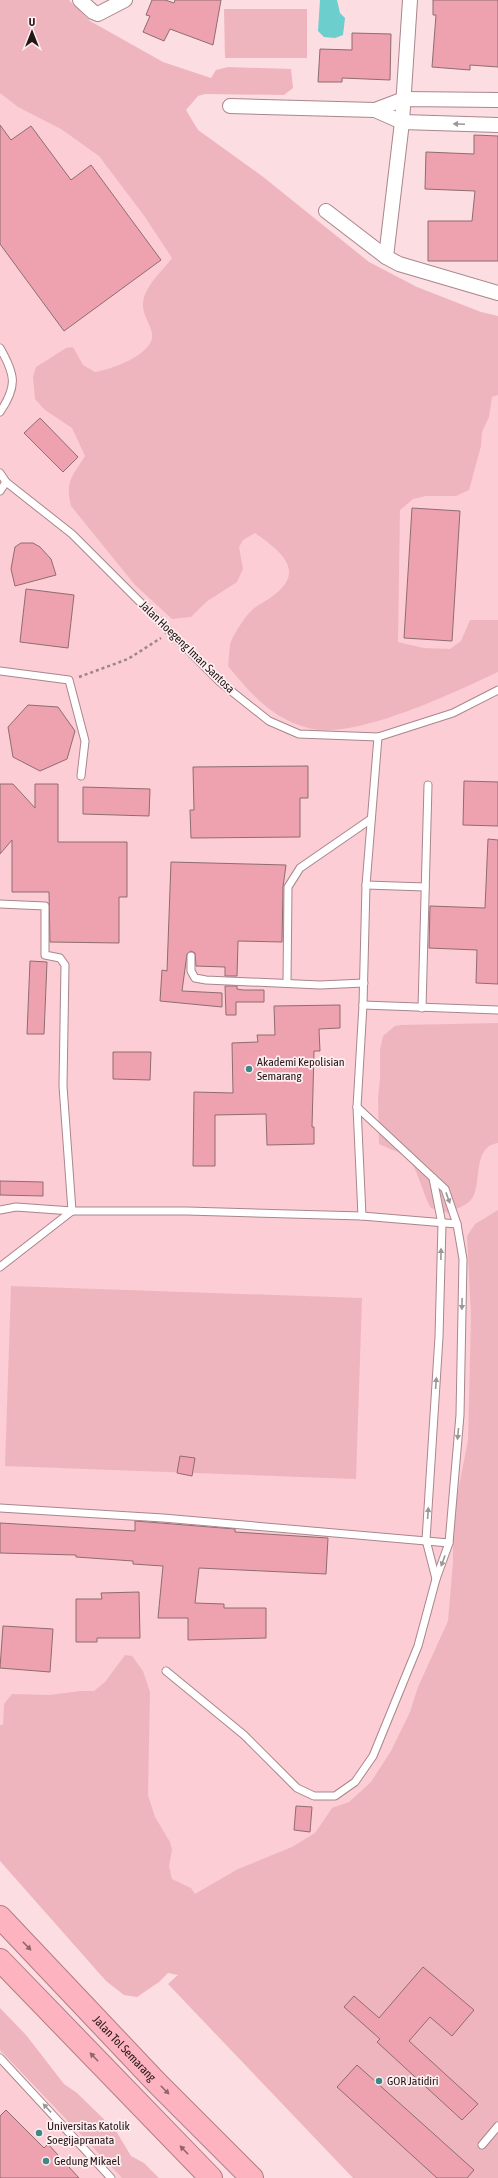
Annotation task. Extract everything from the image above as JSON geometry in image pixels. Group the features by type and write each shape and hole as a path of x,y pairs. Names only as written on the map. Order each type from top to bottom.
{"highway":[{"name":"Jalan Tol Semarang","path":"0,1917 157,2083 252,2178"},
{"path":"0,1960 211,2178"}],"street":[{"path":"80,0 93,12 98,14 125,0"},
{"path":"386,257 402,122 410,0"},
{"path":"230,106 375,110 404,99 498,100"},
{"path":"375,110 402,122 498,125"},
{"path":"326,211 386,257 399,264 498,293"}],"lane":[{"path":"0,348 12,369 14,383 7,402 0,412"},
{"name":"Jalan Hoegeng Iman Santosa","path":"0,474 6,482 72,534 169,633 220,682 269,721 299,734 378,737 453,713 498,690"},
{"path":"0,492 6,482"},
{"path":"0,671 69,680 85,741 81,776"},
{"path":"362,1216 357,1107 364,983 366,885 378,737"},
{"path":"422,1008 428,785"},
{"path":"287,983 288,887 300,868 371,819"},
{"path":"366,885 425,887"},
{"path":"0,904 45,906 45,955 60,958 65,965 63,1086 72,1211"},
{"path":"191,956 190,971 195,978 206,980 287,983 364,983"},
{"path":"363,1005 498,1010"},
{"path":"166,1671 244,1735 297,1788 314,1796 335,1796 355,1782 373,1756 418,1646 436,1579 449,1543 460,1415 463,1259 457,1224 445,1189 357,1107"},
{"path":"433,1177 442,1224 439,1337 426,1540 436,1579"},
{"path":"0,1210 16,1207 72,1211 186,1211 362,1216 442,1224 457,1224"},
{"path":"0,1267 72,1211"},
{"path":"0,1508 163,1518 449,1543"},
{"path":"0,2058 111,2178"},
{"path":"482,2145 498,2126"}],"path":[{"path":"69,680 128,659 169,633"}],"shaded area":[{"path":"0,0 69,0 90,21 163,62 211,78 216,70 228,67 291,69 293,88 284,95 205,94 198,96 186,110 198,130 262,176 369,262 417,287 481,312 498,316 498,395 492,397 489,417 482,432 481,446 469,490 456,496 426,496 413,499 400,510 398,642 424,648 450,649 461,641 470,620 498,620 498,672 431,702 377,721 351,728 328,730 308,728 295,724 273,712 263,704 253,695 228,666 231,642 242,622 249,613 284,586 288,577 289,569 286,561 273,546 255,533 243,540 239,547 243,569 237,582 206,602 191,617 172,619 135,585 71,506 69,498 69,485 73,474 85,456 72,428 45,410 35,399 33,377 36,367 66,348 73,347 83,365 95,372 111,368 131,360 140,354 147,348 151,341 152,333 143,307 144,297 150,285 172,258 145,217 99,156 61,129 18,107 0,93"},
{"path":"224,9 307,9 307,58 225,58"},
{"name":"Akademi Kepolisian Semarang","path":"0,47 313,242 498,334 498,1856 363,1805 123,1992 0,1851"},
{"path":"498,1023 498,1143 489,1146 484,1152 474,1195 468,1203 448,1213 431,1208 413,1165 409,1160 402,1154 379,1144 378,1098 380,1050 383,1036 395,1026 401,1025"},
{"path":"498,1210 498,2178 353,2178 168,1984 178,1975 168,1973 159,1982 137,1997 124,1995 106,1981 0,1861 0,1725 3,1725 4,1704 12,1694 49,1695 80,1691 94,1691 105,1682 125,1655 132,1656 143,1671 150,1692 148,1795 155,1817 170,1842 172,1850 169,1866 172,1879 191,1888 195,1894 238,1869 292,1847 315,1833 332,1808 349,1802 371,1782 391,1751 410,1712 418,1687 448,1621 453,1562 453,1517 468,1440 471,1315 467,1236 475,1224"},
{"path":"11,1286 362,1298 356,1479 5,1466"},
{"path":"0,2008 26,2035 64,2084 77,2093 116,2131 131,2156 144,2163 159,2178 122,2178 0,2050"},
{"name":"Universitas Katolik Soegijapranata","path":"0,2050 35,2088 122,2178 0,2178"}],"water":[{"path":"320,0 337,0 340,13 345,18 343,35 335,38 324,37 318,31"}],"building":[{"path":"152,0 165,0 174,3 175,0 221,0 213,45 170,29 164,41 143,32 150,16 146,15"},
{"path":"433,0 498,0 498,67 470,65 470,70 432,67 436,15 433,15"},
{"path":"352,33 391,34 390,80 342,78 342,82 318,82 320,49 352,50"},
{"path":"0,125 11,140 31,126 71,180 91,165 161,260 64,331 0,244"},
{"path":"474,135 498,136 498,261 428,261 428,221 472,221 475,191 425,189 426,152 474,154"},
{"path":"40,418 78,457 63,472 24,433"},
{"path":"412,508 460,511 452,641 404,638"},
{"path":"21,543 33,543 40,547 51,559 56,575 15,586 11,569 15,547"},
{"path":"26,589 74,595 68,648 20,642"},
{"path":"28,705 58,707 75,731 67,759 40,771 13,757 8,727"},
{"path":"308,766 308,798 300,798 300,837 191,838 190,810 194,810 193,767"},
{"path":"464,781 498,782 498,826 463,825"},
{"path":"0,784 13,784 35,808 35,784 58,784 58,842 127,842 127,897 119,897 119,943 50,942 49,892 12,892 12,840 0,854"},
{"path":"83,787 150,789 149,816 83,814"},
{"path":"488,839 498,840 498,984 476,983 477,950 429,948 430,906 485,908"},
{"path":"171,862 286,865 283,887 282,942 238,941 237,976 225,976 225,967 196,966 195,953 191,951 187,954 182,991 222,993 222,1007 160,1001 162,970 167,971"},
{"path":"30,961 47,962 44,1034 27,1034"},
{"path":"225,986 237,986 237,989 243,990 264,990 264,1002 236,1002 236,1015 226,1015"},
{"path":"340,1005 340,1028 319,1029 320,1051 314,1051 312,1127 314,1127 314,1144 267,1145 266,1114 215,1115 215,1166 193,1166 194,1092 233,1093 232,1043 258,1042 257,1035 275,1035 274,1006"},
{"path":"113,1052 151,1052 150,1080 113,1079"},
{"path":"0,1181 43,1182 43,1196 0,1195"},
{"path":"180,1456 195,1458 192,1476 177,1473"},
{"path":"135,1521 235,1529 235,1532 328,1538 326,1574 199,1568 195,1603 224,1604 224,1608 266,1608 266,1638 188,1640 188,1618 158,1618 163,1566 133,1564 133,1561 76,1557 76,1555 0,1553 0,1523 135,1531"},
{"path":"139,1592 140,1638 97,1638 97,1642 76,1642 76,1599 102,1599 101,1593"},
{"path":"3,1626 53,1629 50,1672 0,1668"},
{"path":"296,1806 312,1807 310,1832 294,1830"},
{"path":"423,1967 474,2010 452,2036 430,2017 409,2041 478,2104 462,2120 377,2042 380,2039 344,2007 354,1996 379,2018"},
{"path":"357,2065 474,2170 467,2178 437,2178 337,2087"},
{"path":"6,2110 44,2148 48,2144 79,2178 0,2178 0,2116"}],"place":[{"name":"Akademi Kepolisian Semarang","path":"249,1069"},
{"name":"GOR Jatidiri","path":"379,2081"},
{"name":"Universitas Katolik Soegijapranata","path":"39,2133"},
{"name":"Gedung Mikael","path":"46,2161"}]}
